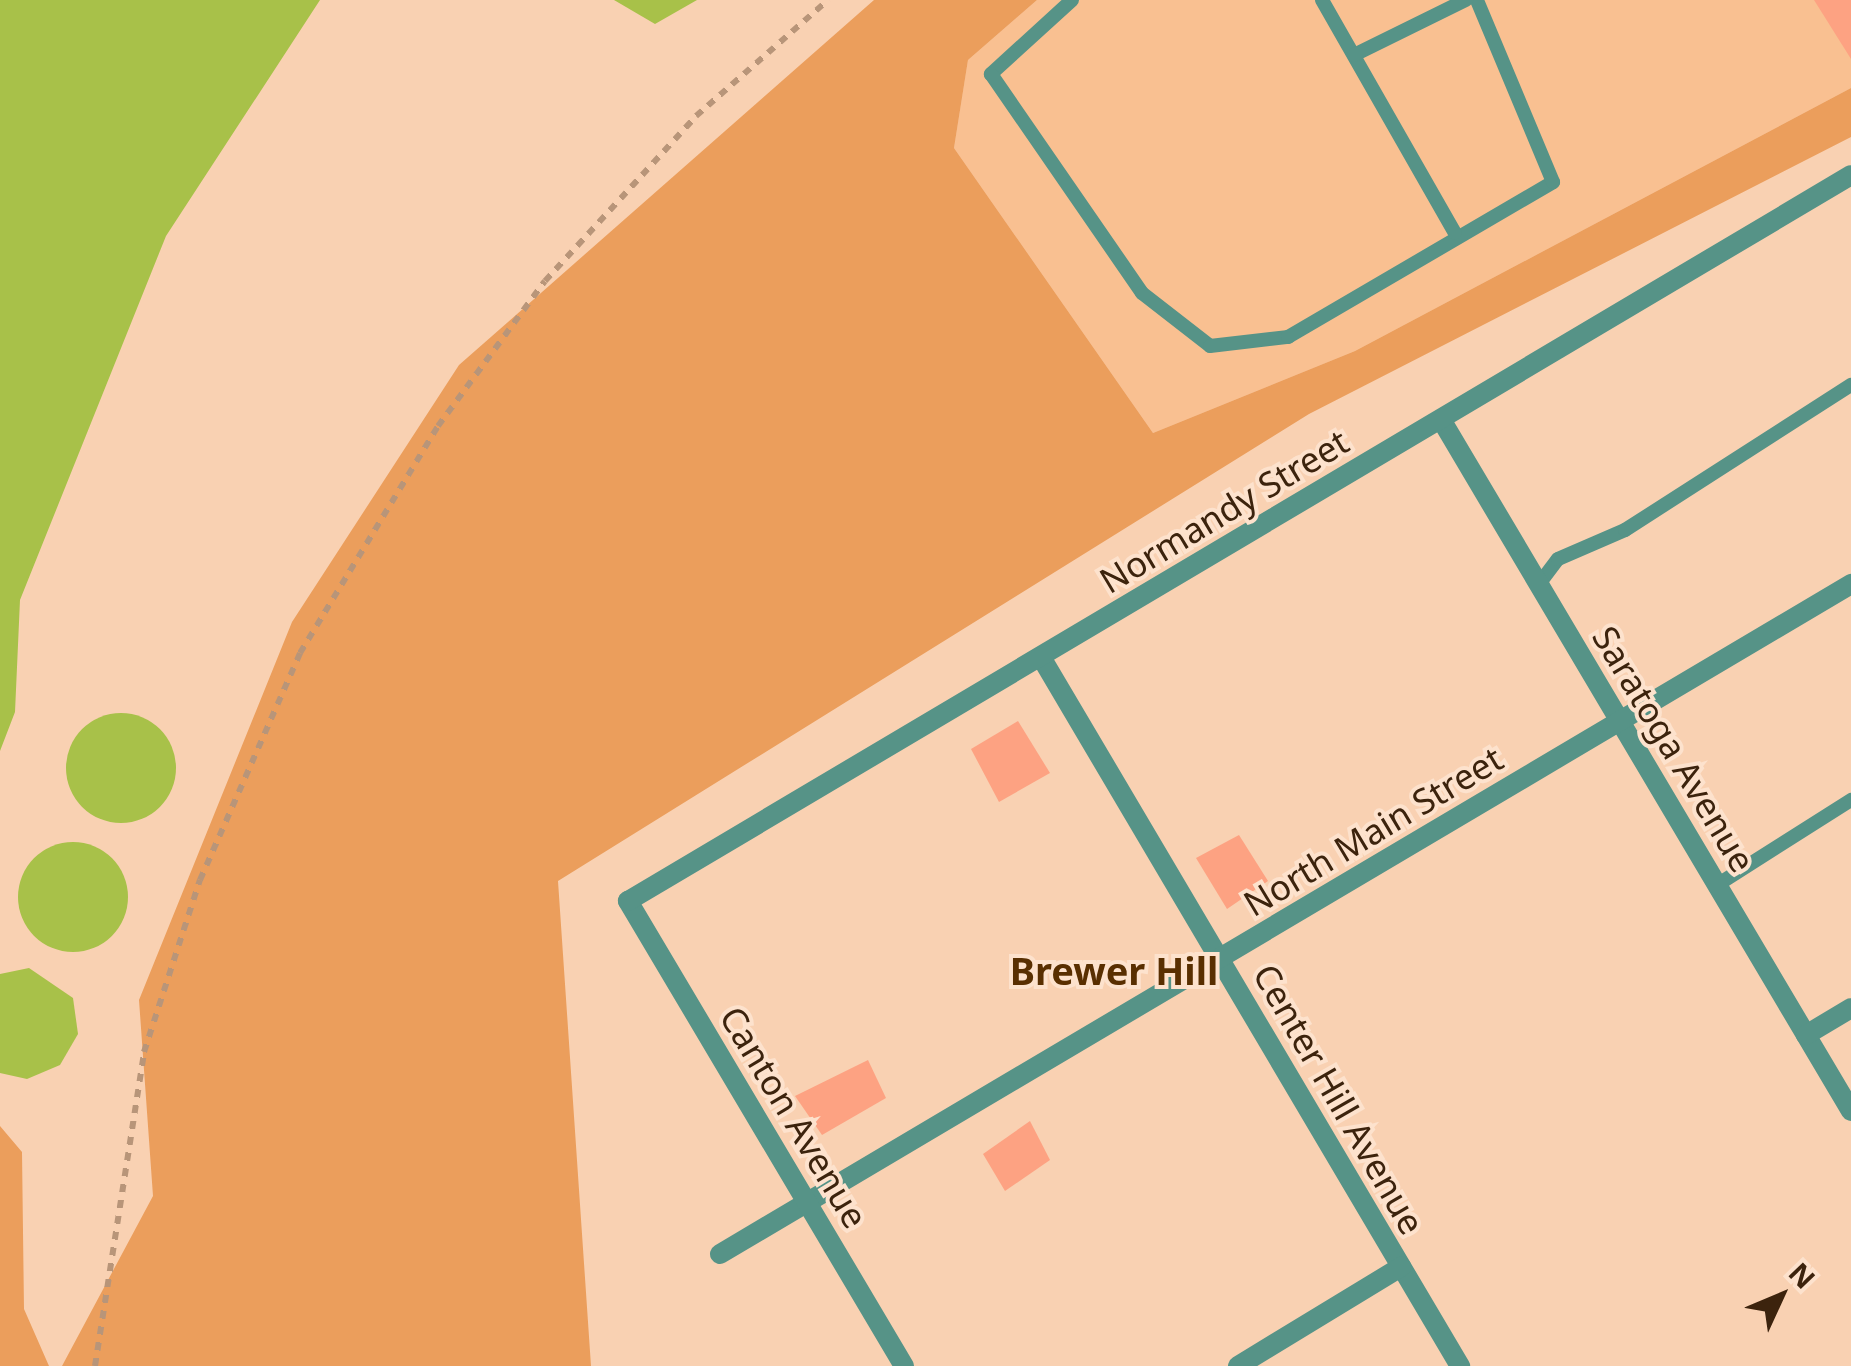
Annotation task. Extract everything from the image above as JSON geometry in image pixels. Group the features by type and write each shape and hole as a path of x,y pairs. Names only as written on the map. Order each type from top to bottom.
{"street":[{"name":"Normandy Street","path":"628,900 1442,421 1851,175"},
{"name":"Saratoga Avenue","path":"1442,421 1851,1111"},
{"name":"North Main Street","path":"720,1254 1851,584"},
{"name":"Center Hill Avenue","path":"1041,658 1460,1366"},
{"name":"Canton Avenue","path":"628,900 904,1366"},
{"path":"1806,1035 1851,1008"},
{"path":"1238,1366 1400,1267"}],"lane":[{"path":"1072,0 990,74 1142,293 1210,346 1288,337 1455,233 1553,182 1477,0"},
{"path":"1322,0 1455,233"},
{"path":"1354,55 1466,0"},
{"path":"1538,584 1558,559 1625,530 1851,385"},
{"path":"1716,885 1851,800"}],"path":[{"path":"95,1366 144,1052 200,880 300,653 438,426 545,282 696,116 828,0"}],"shaded area":[{"path":"0,0 320,0 166,236 20,600 15,712 0,751"},
{"path":"614,0 697,0 655,24"},
{"path":"874,0 1037,0 968,60 954,148 1153,433 1355,351 1851,88 1851,137 1309,414 558,881 591,1366 62,1366 153,1196 139,1000 292,622 459,365"},
{"path":"1037,0 1851,0 1851,88 1355,351 1153,433 954,148 968,60"},
{"path":"121,713 142,717 160,729 172,747 176,768 172,789 160,807 142,819 121,823 100,819 82,807 70,789 66,768 70,747 82,729 100,717"},
{"path":"73,842 94,846 112,858 124,876 128,897 124,918 112,936 94,948 73,952 52,948 34,936 22,918 18,897 22,876 34,858 52,846"},
{"path":"29,968 73,998 78,1034 60,1065 27,1079 0,1073 0,974"},
{"path":"0,1126 22,1152 24,1309 49,1366 0,1366"}],"building":[{"path":"1814,0 1851,0 1851,59"},
{"path":"1018,721 1050,773 999,802 971,749"},
{"path":"1239,835 1268,881 1227,909 1196,858"},
{"path":"868,1060 886,1098 822,1135 795,1096"},
{"path":"1030,1121 1050,1160 1005,1191 983,1154"}],"district":[{"name":"Brewer Hill","path":"1114,971"}]}
